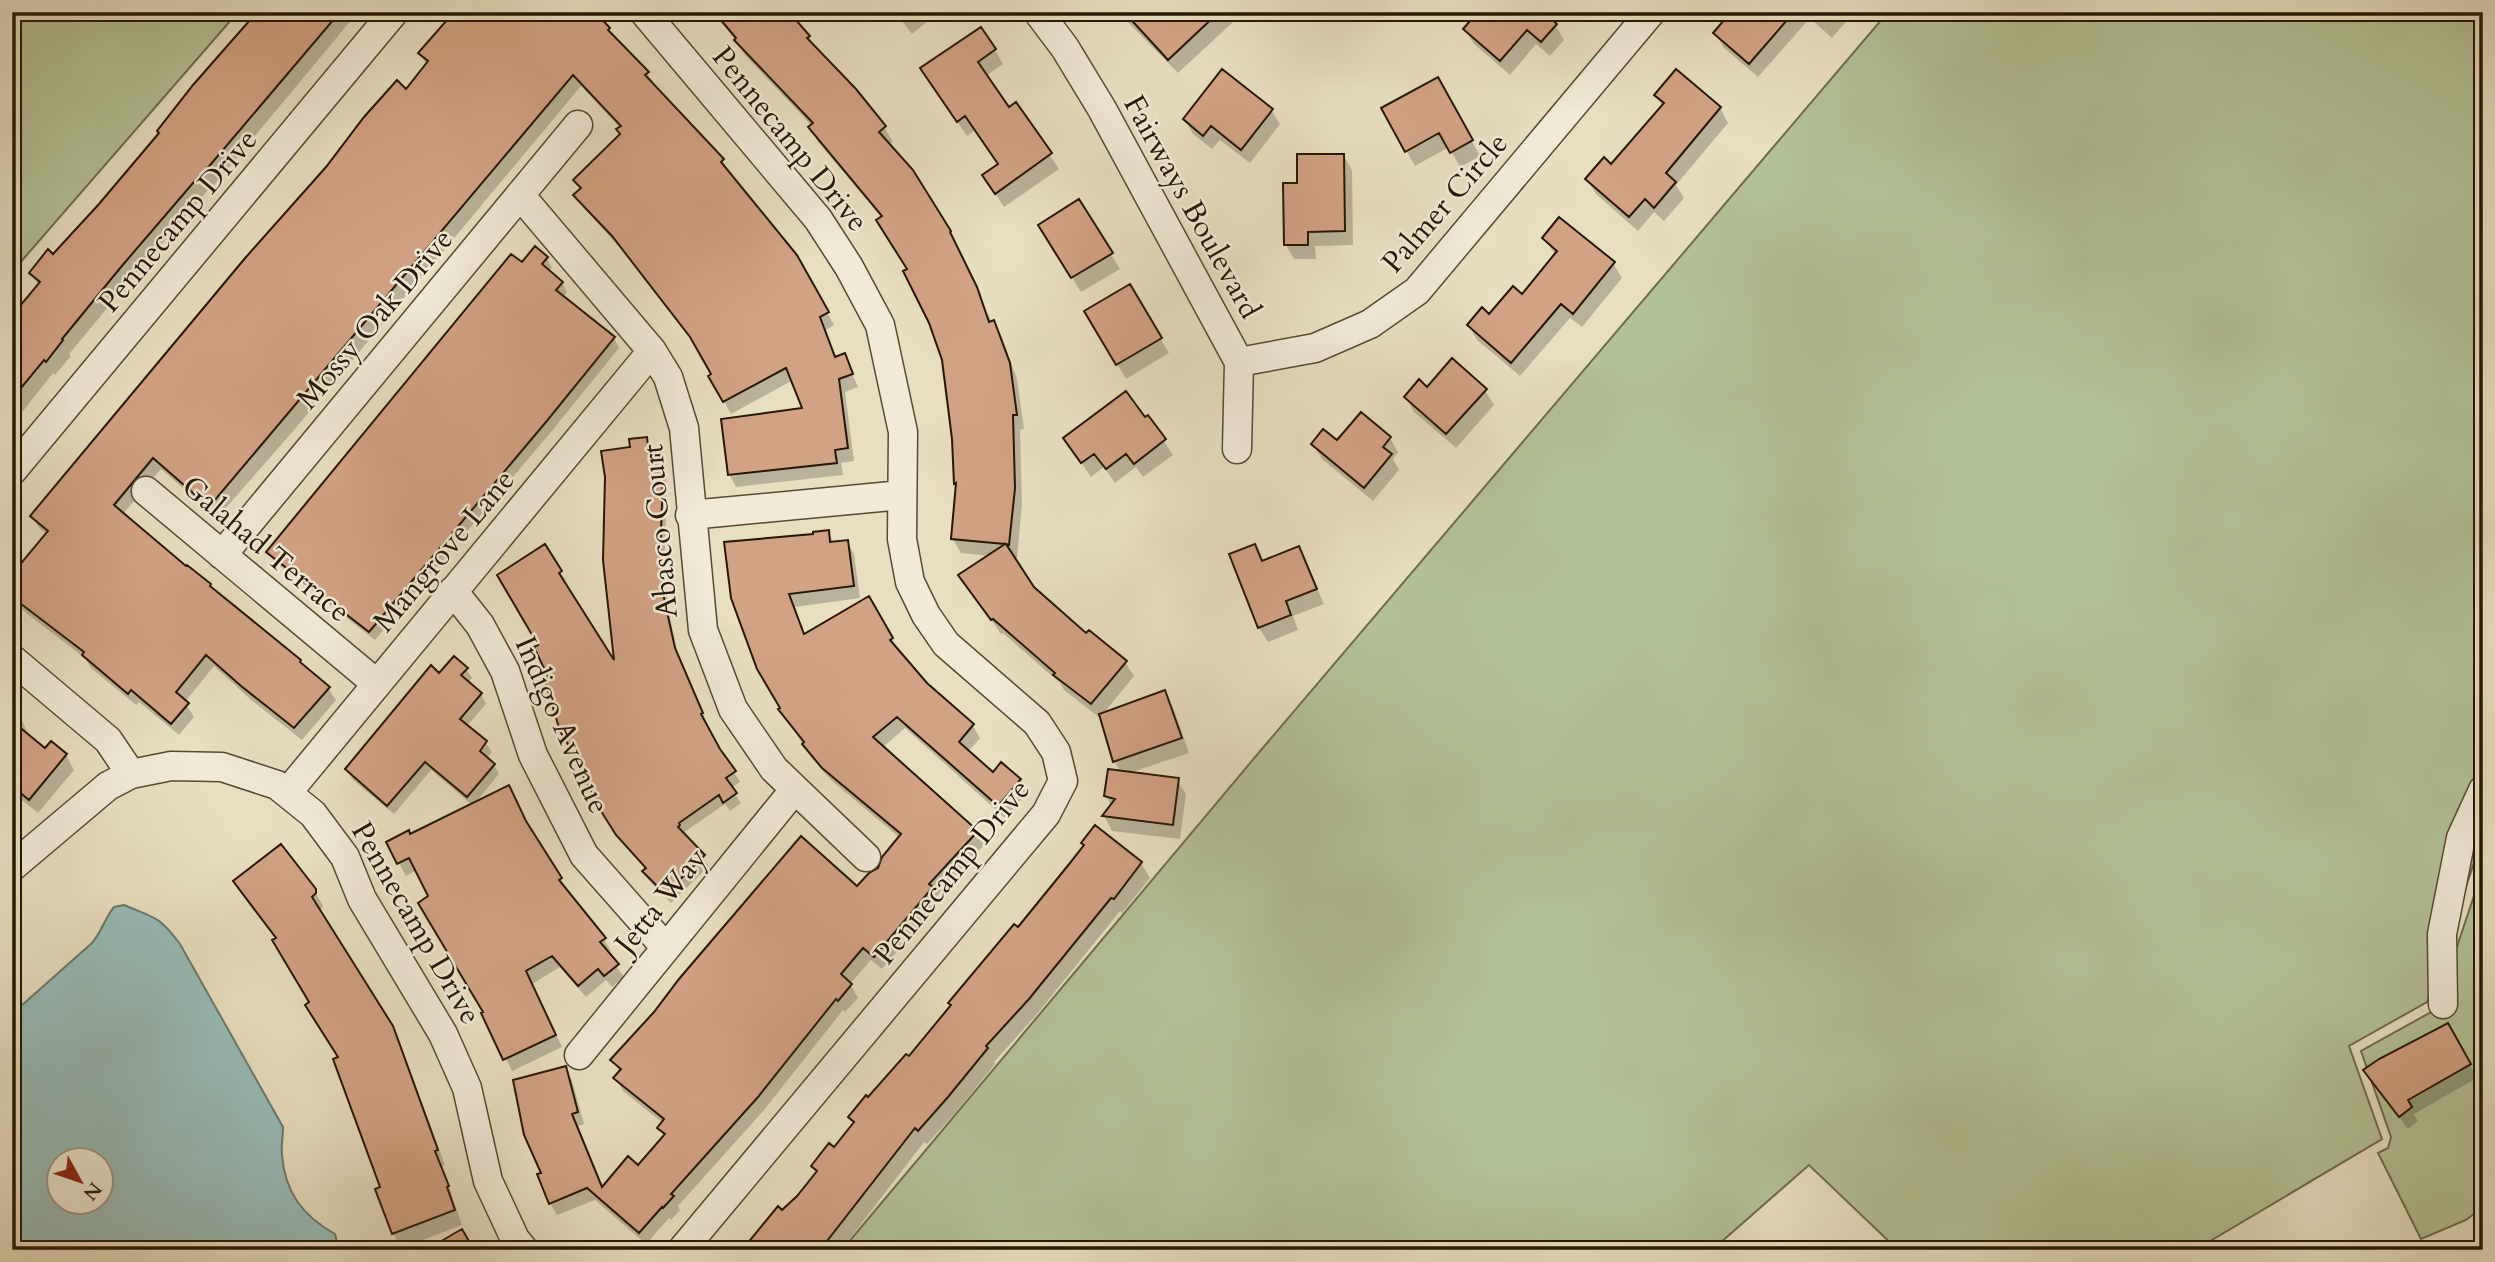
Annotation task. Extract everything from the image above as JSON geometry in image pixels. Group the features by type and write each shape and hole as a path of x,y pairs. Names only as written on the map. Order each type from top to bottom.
{"street":[{"name":"Pennecamp Drive","path":"12,471 394,12"},
{"name":"Pennecamp Drive","path":"644,12 818,219 849,267 880,325 903,432 902,539 910,582 926,615 946,644 1037,723 1056,752 1063,782 1046,814 682,1250"},
{"name":"Fairways Boulevard","path":"1038,12 1065,48 1102,109 1239,362 1237,449"},
{"name":"Palmer Circle","path":"1239,362 1315,348 1370,324 1417,291 1651,12"},
{"name":"Mossy Oak Drive","path":"222,555 578,125"},
{"name":"Abasco Court","path":"520,195 652,351 668,377 684,428 690,515 703,631 733,709 774,769 866,857"},
{"name":"Mangrove Lane","path":"287,793 652,351"},
{"name":"Galahad Terrace","path":"146,491 377,684"},
{"path":"690,515 902,495"},
{"name":"Indigo Avenue","path":"453,592 480,625 505,671 533,755 584,855 666,948"},
{"path":"12,659 108,740 131,774"},
{"name":"Pennecamp Drive","path":"12,867 108,786 131,774 171,766 222,766 277,785 313,814 345,857 362,899 443,1034 467,1088 488,1181 515,1239 524,1250"},
{"name":"Jetta Way","path":"579,1055 795,789"},
{"path":"2443,1004 2442,934 2460,838 2483,790"}],"green space":[{"path":"12,12 238,12 12,272"},
{"path":"1888,12 2483,12 2483,836 2427,1002 2349,1046 2382,1139 2195,1250 1898,1250 1809,1165 1712,1250 842,1250 1256,756"},
{"path":"2483,869 2483,1207 2466,1220 2421,1239 2378,1153 2388,1148 2391,1137 2361,1051 2433,1011 2437,1006"}],"water":[{"path":"124,905 156,919 180,944 283,1127 282,1155 292,1192 305,1211 335,1234 339,1250 12,1250 12,1014 92,943 114,907"}],"building":[{"path":"257,12 340,12 121,267 46,362 44,360 12,399 12,300 20,306 40,282 29,273 48,249 53,254 99,204 159,133 157,131 193,85"},
{"path":"454,12 595,12 610,28 608,30 649,72 645,75 724,159 721,162 797,255 829,312 820,317 835,357 845,353 853,374 839,379 848,448 835,450 837,463 728,475 721,419 802,408 786,368 723,402 690,337 612,236 573,195 581,188 573,180 620,134 616,129 621,126 573,75 209,507 153,458 114,505 330,687 294,728 206,655 176,692 189,703 171,724 131,690 128,694 82,655 84,652 12,597 12,574 48,531 30,516 246,257 326,167 364,117 397,80 406,89 428,61 418,53"},
{"path":"714,12 789,12 810,36 807,38 856,89 886,126 879,132 913,170 951,231 977,287 989,322 994,320 1010,363 1017,415 1013,415 1015,488 1009,545 1006,544 1034,587 1086,633 1089,630 1127,661 1091,704 1053,675 1055,673 991,620 958,575 1005,544 951,539 956,483 954,484 952,439 942,360 929,323 903,271 907,269 876,220 882,216 808,127 813,123 734,40 736,38"},
{"path":"1124,12 1219,12 1168,60"},
{"path":"1478,12 1543,12 1557,24 1541,42 1527,30 1500,61 1463,29"},
{"path":"1731,12 1794,12 1749,64 1713,33"},
{"path":"981,27 996,49 978,62 1009,107 1016,102 1052,153 995,194 982,175 998,164 965,116 957,122 920,68"},
{"path":"1222,69 1273,109 1241,150 1211,126 1203,136 1183,119"},
{"path":"1676,69 1721,107 1666,173 1676,182 1654,208 1645,199 1629,217 1585,179 1604,157 1611,164 1664,103 1654,95"},
{"path":"1438,77 1473,140 1450,153 1439,133 1405,152 1381,108"},
{"path":"1297,154 1344,154 1345,231 1308,232 1308,245 1284,245 1283,183 1297,183"},
{"path":"1079,199 1113,253 1071,278 1038,225"},
{"path":"1559,217 1615,262 1573,314 1561,304 1511,363 1467,325 1482,307 1489,314 1513,286 1522,294 1557,251 1542,238"},
{"path":"535,246 548,257 542,264 563,282 556,290 615,337 369,632 266,552 511,254 522,262"},
{"path":"1130,284 1162,338 1116,365 1084,311"},
{"path":"1452,358 1487,389 1446,434 1404,397 1419,379 1427,387"},
{"path":"1126,391 1166,439 1134,464 1126,454 1106,469 1094,454 1081,463 1063,438"},
{"path":"1361,412 1391,437 1383,447 1392,454 1364,488 1311,444 1323,429 1337,440"},
{"path":"647,437 649,456 660,455 663,476 660,560 664,598 675,648 703,713 701,714 720,749 736,771 726,778 737,793 723,803 719,795 679,823 678,827 705,855 665,894 642,871 646,868 616,835 594,800 596,799 575,762 578,761 560,731 545,681 549,679 534,647 538,645 497,575 545,544 562,571 559,573 614,660 603,560 605,477 601,451 630,447 629,439"},
{"path":"829,530 830,542 848,540 854,586 789,594 804,634 869,596 893,638 890,640 927,683 974,724 959,742 993,772 1001,762 1021,779 998,806 897,717 873,737 978,831 929,884 933,887 874,957 863,948 841,974 852,984 838,1001 836,999 758,1097 671,1194 674,1196 639,1233 587,1188 549,1204 537,1174 541,1173 524,1135 513,1080 566,1066 578,1112 572,1114 602,1187 628,1156 638,1165 665,1134 657,1128 664,1119 613,1078 621,1069 610,1060 654,1012 801,836 857,886 878,868 882,857 901,834 822,768 802,744 804,742 778,709 780,708 757,669 731,598 724,542 813,534"},
{"path":"1255,544 1262,561 1299,546 1317,589 1286,601 1291,615 1258,628 1229,554"},
{"path":"454,656 468,668 461,675 482,693 460,719 487,741 480,751 495,764 467,797 425,762 387,806 345,769 431,665 439,673"},
{"path":"1165,690 1182,738 1113,762 1099,714"},
{"path":"12,721 45,748 51,741 67,754 29,800 12,786"},
{"path":"1108,769 1179,778 1173,825 1102,816 1115,799 1104,796"},
{"path":"509,785 526,821 562,878 559,880 606,938 600,942 619,964 604,976 598,969 578,986 552,956 526,971 556,1035 503,1060 481,1013 483,1012 418,903 428,896 409,858 397,864 386,842 409,830 410,834"},
{"path":"1095,825 1142,862 1114,899 1111,898 1029,999 986,1046 988,1048 948,1097 918,1131 915,1128 820,1250 742,1250 778,1206 782,1210 797,1196 817,1171 811,1166 829,1143 834,1147 854,1122 848,1117 906,1054 909,1056 951,1005 948,1003 1014,924 1018,927 1070,863"},
{"path":"281,844 316,889 312,897 393,1026 449,1186 447,1187 455,1210 392,1234 375,1189 380,1187 333,1059 338,1057 305,1005 309,1002 272,940 276,938 233,881"},
{"path":"2448,1023 2471,1064 2408,1100 2412,1107 2399,1117 2363,1070"},
{"path":"462,1229 474,1250 426,1250"}]}
